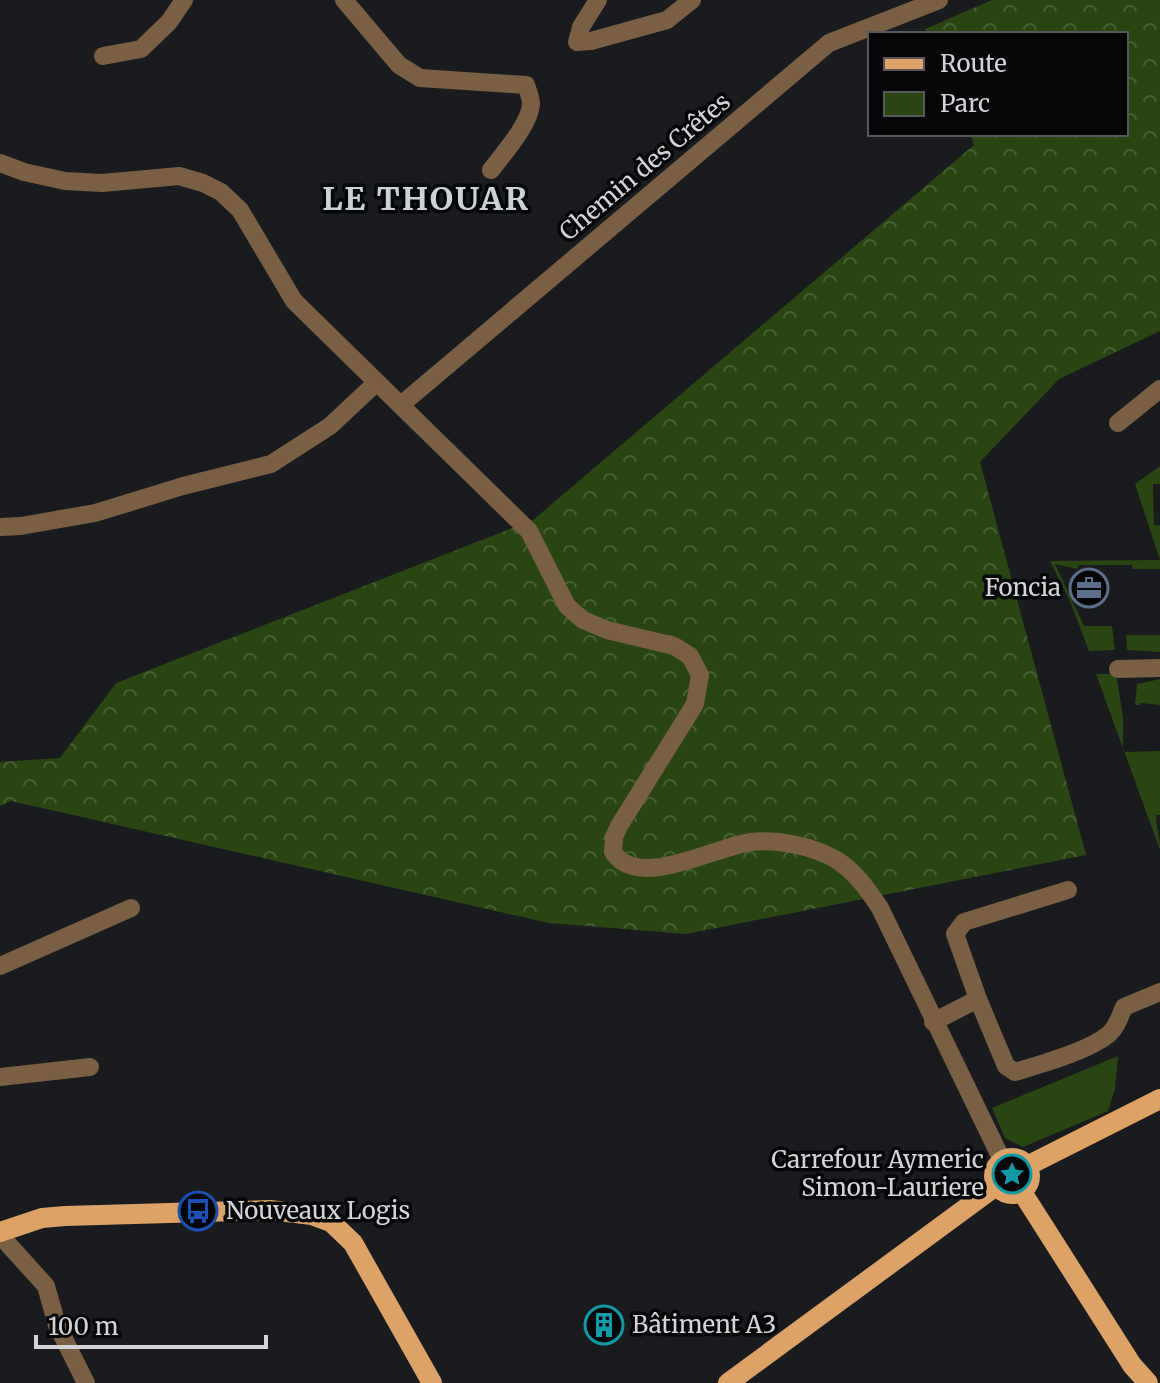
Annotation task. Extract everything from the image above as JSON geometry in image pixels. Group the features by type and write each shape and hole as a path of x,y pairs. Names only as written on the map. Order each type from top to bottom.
{"main road":[{"path":"1027,1166 1160,1099"},
{"path":"1018,1159 1027,1166 1029,1183 1022,1192 1009,1194 996,1186 994,1171 1002,1160 1018,1159"},
{"path":"728,1383 996,1186"},
{"path":"1022,1192 1132,1365 1148,1383"},
{"path":"0,1234 42,1218 65,1216 247,1210 312,1215 331,1222 353,1243 432,1383"}],"street":[{"path":"103,56 141,49 169,22 184,0"},
{"path":"344,0 399,65 420,78 526,85 531,102 529,114 491,170"},
{"path":"598,0 581,27 577,42 667,20 692,0"},
{"name":"Chemin des Crêtes","path":"402,404 829,43 939,0"},
{"path":"0,163 65,181 102,183 179,176 221,192 240,210 294,301 529,531 567,606 583,620 607,630 674,646 690,656 700,675 695,704 614,837 613,852 625,865 650,869 755,842 798,846 836,860 856,876 880,908 1002,1160"},
{"path":"0,527 95,513 183,486 271,464 330,426 377,382"},
{"path":"1118,423 1160,389"},
{"path":"1118,669 1160,668"},
{"path":"1068,890 964,922 955,934 1006,1066 1015,1072 1064,1056 1108,1035 1117,1025 1124,1007 1160,992"},
{"path":"0,966 131,908"},
{"path":"933,1022 978,999"},
{"path":"0,1077 90,1067"},
{"path":"0,1234 46,1286 57,1325 86,1383"}],"green space":[{"path":"992,0 1160,0 1160,331 1059,379 980,462 1086,855 686,934 549,923 11,801 0,806 0,762 60,758 116,683 533,520 974,145 971,136 1128,136 1128,32 926,32 925,29"},
{"path":"1160,466 1160,484 1153,484 1153,489 1154,525 1160,526 1160,560 1135,484"},
{"path":"1160,560 1160,569 1133,569 1132,565 1078,565 1078,569 1055,564 1084,626 1112,626 1115,650 1089,651 1070,601 1050,561"},
{"path":"1126,635 1160,635 1160,652 1127,650"},
{"path":"1096,674 1116,674 1123,717 1123,748"},
{"path":"1160,679 1160,705 1135,705 1137,684"},
{"path":"1160,751 1160,815 1156,815 1160,850 1124,752"},
{"path":"1118,1056 1115,1089 1108,1111 1023,1147 1005,1138 992,1108"}],"place":[{"name":"Foncia","path":"1089,588"},
{"name":"Carrefour Aymeric Simon-Lauriere","path":"1012,1174"},
{"name":"Nouveaux Logis","path":"198,1211"},
{"name":"Bâtiment A3","path":"604,1325"}],"district":[{"name":"LE THOUAR","path":"426,199"}]}
